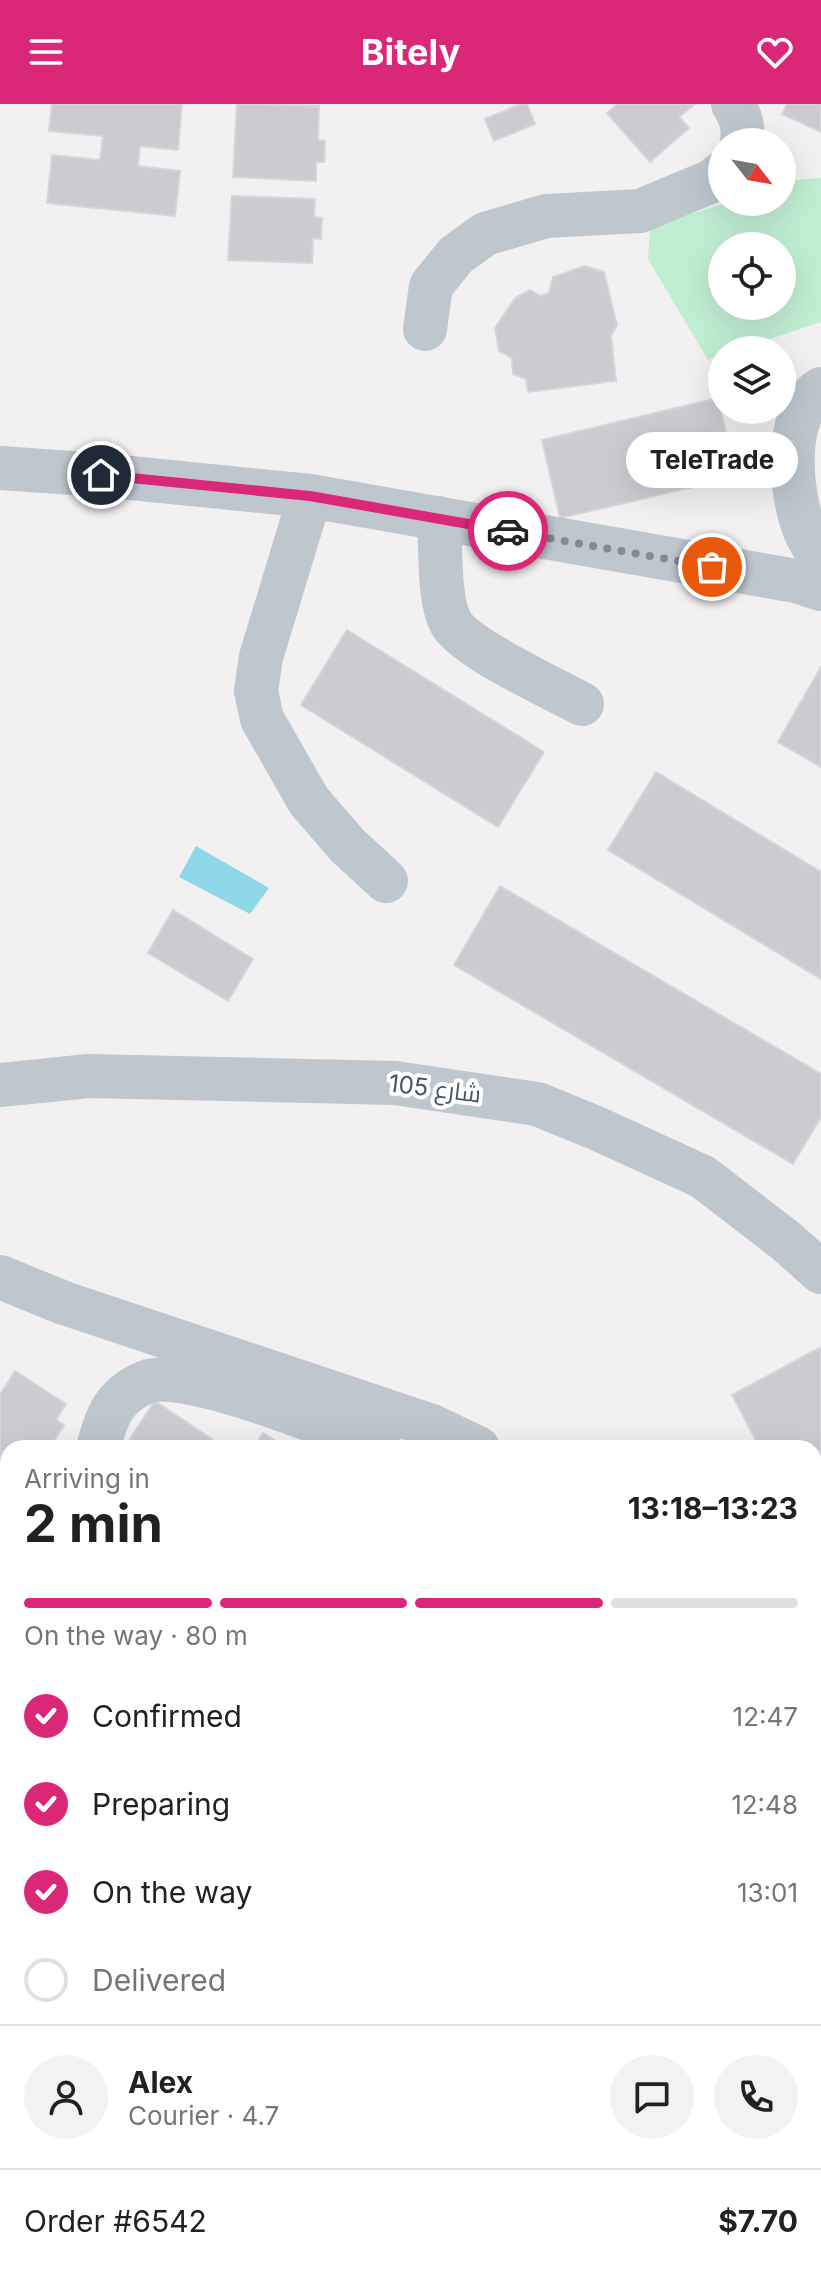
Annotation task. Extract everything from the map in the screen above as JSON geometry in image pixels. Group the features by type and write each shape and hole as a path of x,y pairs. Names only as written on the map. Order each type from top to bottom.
{"street":[{"path":"733,104 743,128"},
{"path":"425,329 431,286 456,255 485,234 546,216 640,211 708,183"},
{"path":"821,389 810,395 795,425 793,467 805,533 821,559"},
{"path":"0,468 310,496 796,581 821,589"},
{"path":"310,496 261,657 256,691 262,719 309,801 347,845 386,881"},
{"path":"439,518 444,595 449,621 458,633 582,704"},
{"name":"شارع 105","path":"0,1085 89,1076 395,1083 537,1104 703,1177 821,1272"},
{"path":"0,1277 64,1303 432,1426 461,1440"},
{"path":"101,1440 112,1406 149,1381 183,1381 313,1420 361,1440"}],"green space":[{"path":"821,178 821,322 778,336 708,336 708,360 648,259 650,227 708,209 708,216 796,216 796,180"}],"water":[{"path":"196,846 269,888 250,914 179,877"}],"building":[{"path":"52,104 182,104 178,150 140,146 138,166 180,171 175,216 47,203 52,155 100,160 103,136 49,131"},
{"path":"237,104 319,106 318,140 325,141 324,162 316,162 316,181 233,177"},
{"path":"527,104 535,124 494,141 485,119"},
{"path":"618,104 695,104 679,117 689,128 650,162 607,113"},
{"path":"787,104 821,104 821,132 782,114"},
{"path":"232,196 315,199 314,217 322,218 321,239 313,238 312,263 228,260"},
{"path":"585,266 604,272 617,325 611,336 616,381 528,392 526,379 513,374 512,358 499,351 495,328 515,298 530,290 540,296 549,293 553,277"},
{"path":"708,400 708,424 724,424 736,477 560,518 542,440"},
{"path":"347,630 544,752 498,827 301,705"},
{"path":"821,667 821,767 778,742"},
{"path":"656,772 821,872 821,979 608,850"},
{"path":"500,886 821,1074 821,1117 793,1164 454,965"},
{"path":"173,910 253,959 228,1001 148,953"},
{"path":"821,1347 821,1440 756,1440 732,1395"},
{"path":"15,1371 66,1404 56,1420 64,1425 55,1440 0,1440 0,1395"},
{"path":"155,1401 213,1440 129,1440"},
{"path":"263,1433 274,1440 258,1440"}],"way so far":[{"path":"508,531 712,567"}],"place":[{"name":"TeleTrade","path":"712,567"}],"route":[{"path":"101,475 310,496 508,531"}]}
